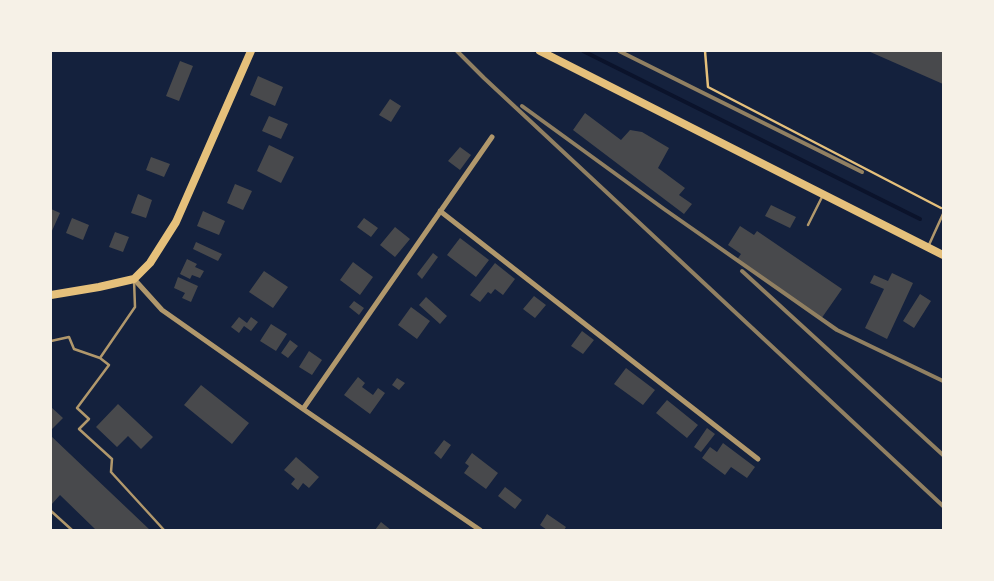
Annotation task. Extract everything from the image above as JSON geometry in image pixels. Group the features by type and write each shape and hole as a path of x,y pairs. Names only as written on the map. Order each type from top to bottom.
{"main road":[{"path":"51,296 134,279 150,263 176,222 251,51"},
{"path":"540,51 943,255"}],"street":[{"path":"302,409 492,136"},
{"path":"440,211 758,459"},
{"path":"134,279 162,310 302,409 480,530"}],"lane":[{"path":"808,225 824,194"},
{"path":"928,248 943,214"},
{"path":"100,358 135,307 134,279"},
{"path":"51,341 69,337 74,349 100,358 109,365 77,408 89,419 78,429 112,459 111,472 164,530"},
{"path":"51,511 72,530"}],"path":[{"path":"704,51 708,87 943,208"}],"building":[{"path":"868,51 943,51 943,84"},
{"path":"180,61 193,66 179,101 166,96"},
{"path":"258,76 283,87 275,106 250,95"},
{"path":"390,99 401,106 391,122 379,115"},
{"path":"585,113 621,140 630,130 642,132 669,148 658,168 685,188 679,195 692,204 684,214 573,130"},
{"path":"269,116 288,124 281,139 262,131"},
{"path":"269,145 294,157 281,183 257,171"},
{"path":"460,147 471,155 460,170 448,161"},
{"path":"151,157 170,164 164,177 146,170"},
{"path":"235,184 252,191 243,210 227,203"},
{"path":"138,194 152,200 146,218 131,213"},
{"path":"771,205 796,217 790,228 765,216"},
{"path":"51,209 60,213 51,233"},
{"path":"203,211 225,221 219,235 197,226"},
{"path":"72,218 89,225 83,240 66,233"},
{"path":"364,218 378,228 371,237 357,227"},
{"path":"740,226 754,235 757,231 842,289 821,319 736,261 741,254 728,245"},
{"path":"395,227 410,239 395,257 380,245"},
{"path":"115,232 129,237 123,252 109,247"},
{"path":"460,238 489,260 476,277 447,255"},
{"path":"196,242 222,254 218,261 193,249"},
{"path":"433,253 438,257 422,279 417,274"},
{"path":"187,259 197,264 195,267 204,271 200,278 192,275 190,279 180,274"},
{"path":"353,262 373,277 360,295 340,280"},
{"path":"495,263 515,279 503,295 495,289 491,294 488,292 480,302 470,295"},
{"path":"264,271 288,287 273,308 249,292"},
{"path":"892,273 913,283 887,339 865,328 884,289 870,283 874,275 888,281"},
{"path":"178,277 198,286 191,302 182,298 185,293 174,288"},
{"path":"920,294 931,301 914,328 903,321"},
{"path":"534,296 546,305 535,318 523,309"},
{"path":"426,297 447,316 440,324 419,305"},
{"path":"354,301 364,308 359,315 349,307"},
{"path":"411,307 430,321 417,339 398,325"},
{"path":"239,317 247,323 251,317 258,322 251,331 244,326 239,333 231,327"},
{"path":"271,324 287,334 276,351 260,341"},
{"path":"582,331 594,340 583,354 571,346"},
{"path":"290,340 298,346 288,358 281,353"},
{"path":"309,351 322,360 312,375 299,367"},
{"path":"626,368 655,390 643,405 614,384"},
{"path":"358,377 365,383 362,387 373,395 378,388 385,393 370,414 344,395"},
{"path":"397,378 405,383 399,390 392,385"},
{"path":"201,385 249,423 232,444 184,405"},
{"path":"667,400 698,425 687,438 656,413"},
{"path":"118,404 153,437 141,449 128,436 117,447 96,427"},
{"path":"51,407 63,418 51,430"},
{"path":"707,428 715,434 701,452 694,447"},
{"path":"51,436 150,530 96,530 60,495 51,505"},
{"path":"444,440 451,445 441,459 434,453"},
{"path":"723,443 755,467 747,478 731,467 725,475 702,458 710,447 717,452"},
{"path":"472,453 498,473 486,489 464,473 469,466 465,463"},
{"path":"296,457 319,477 309,488 303,483 298,490 291,484 295,479 284,470"},
{"path":"505,487 522,500 515,509 498,496"},
{"path":"547,514 566,527 564,530 547,530 540,525"},
{"path":"381,522 391,530 375,530"}],"waterway":[{"path":"583,51 920,219"}],"railway":[{"path":"457,51 943,506"},
{"path":"619,51 862,172"},
{"path":"522,106 664,209 837,330 943,381"},
{"path":"742,271 943,455"}]}
